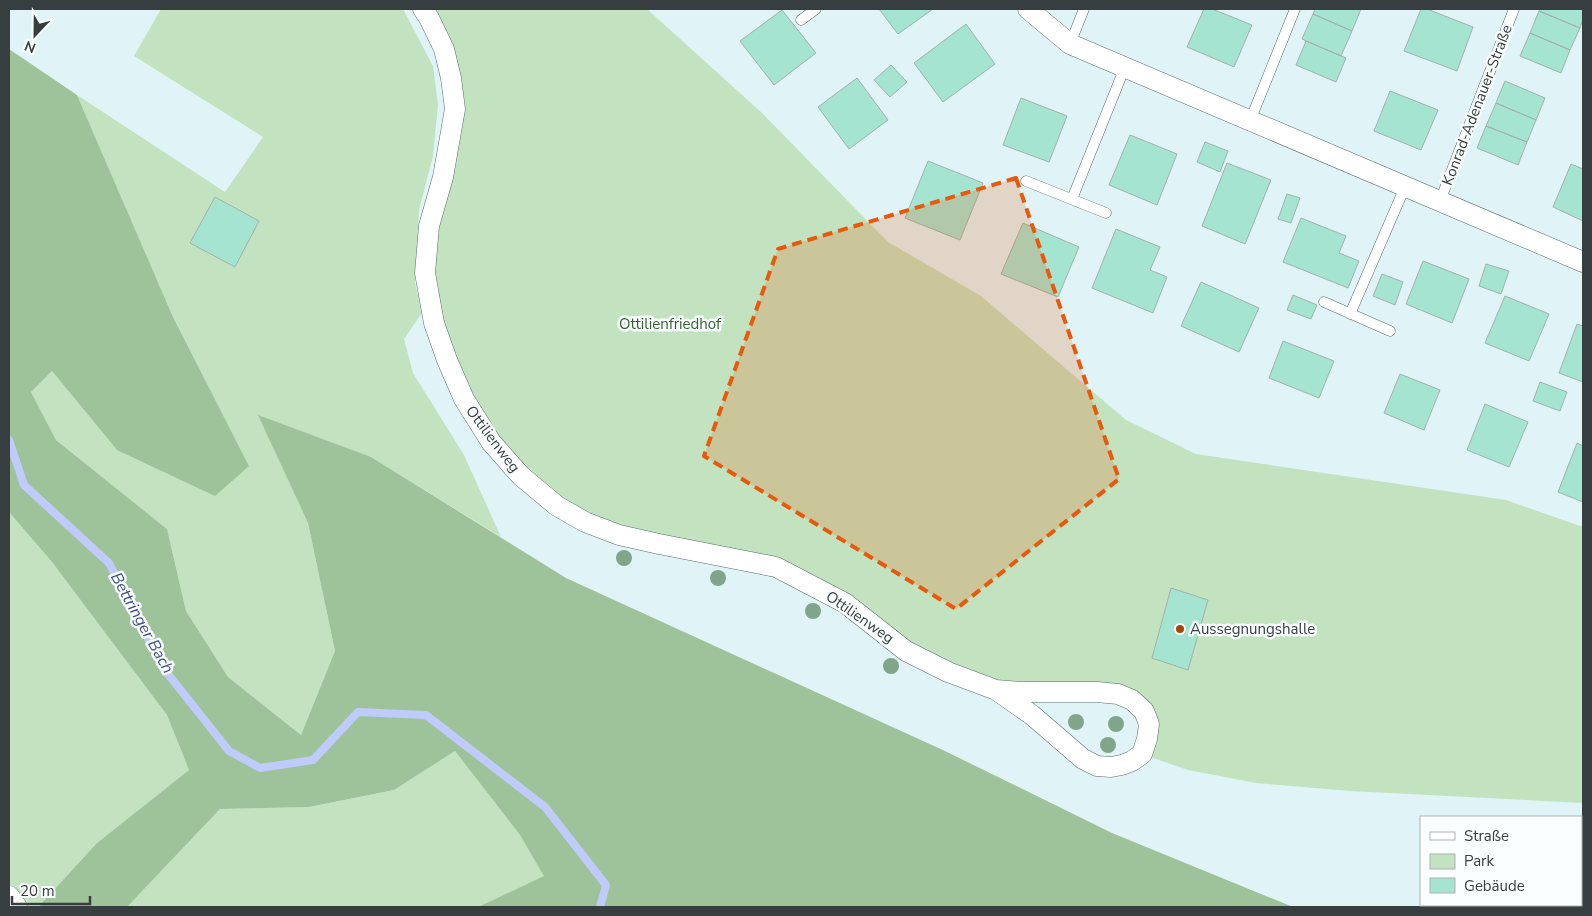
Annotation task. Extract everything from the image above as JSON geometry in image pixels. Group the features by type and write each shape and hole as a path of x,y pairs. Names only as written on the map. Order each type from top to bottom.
{"street":[{"name":"Ottilienweg","path":"423,9 444,48 451,78 455,109 443,177 429,226 425,273 434,323 447,360 464,399 497,449 521,476 557,506 585,522 627,537 776,567 845,603 906,650 948,672 996,690 1032,715 1072,751 1097,766 1111,767 1132,761 1142,754 1147,740 1149,724 1144,711 1132,700 1118,694 1097,692 1020,692 996,690"},
{"name":"Konrad-Adenauer-Straße","path":"1028,9 1070,44 1583,262"},
{"path":"9,896 17,907"}],"lane":[{"path":"801,20 816,9"},
{"path":"1070,44 1084,9"},
{"path":"1250,121 1295,9"},
{"name":"Konrad-Adenauer-Straße","path":"1440,202 1514,9"},
{"path":"1072,200 1124,68"},
{"path":"1026,181 1106,213"},
{"path":"1350,314 1405,187"},
{"path":"1324,302 1390,331"}],"highlighted area":[{"path":"1016,178 1119,479 956,609 704,456 778,249"}],"green space":[{"path":"161,9 403,9 433,66 438,105 433,156 419,210 415,283 422,313 404,339 413,373 464,455 501,537 371,457 259,416 308,523 335,651 301,735 228,677 186,611 167,529 56,440 31,392 52,371 117,450 249,466 173,317 77,95 225,192 263,137 134,56"},
{"name":"Ottilienfriedhof","path":"423,9 647,9 762,113 888,242 981,296 1126,420 1196,454 1506,500 1583,527 1583,803 1350,791 1256,783 1188,770 1142,754 1147,739 1132,700 1069,693 948,672 845,603 711,553 557,506 464,399 425,273 455,109"},
{"path":"9,49 77,95 173,317 249,466 215,496 117,450 52,371 31,392 56,440 167,529 186,611 228,677 301,735 335,651 308,523 258,415 371,457 566,578 945,751 1112,833 1293,907 478,907 544,876 520,835 455,751 394,790 309,807 220,809 127,907 41,907 40,905 97,843 189,770 167,715 52,562 9,512"},
{"path":"9,512 52,562 167,715 189,770 97,843 40,905 27,902 9,883"},
{"path":"455,751 520,835 545,876 478,907 127,907 220,809 309,807 394,790"}],"building":[{"path":"879,9 933,9 898,34"},
{"path":"1204,9 1212,9 1252,25 1234,67 1187,47"},
{"path":"1315,9 1361,9 1352,31 1313,14"},
{"path":"1421,9 1427,9 1473,27 1457,71 1404,51"},
{"path":"1540,9 1583,9 1583,19 1580,28 1539,11"},
{"path":"782,10 816,53 774,85 740,41"},
{"path":"1539,11 1580,28 1570,50 1530,33"},
{"path":"1313,14 1352,31 1341,56 1302,39"},
{"path":"966,24 995,64 943,102 914,63"},
{"path":"1530,33 1570,50 1561,73 1520,56"},
{"path":"1306,41 1346,58 1336,82 1296,65"},
{"path":"891,65 907,82 890,97 874,80"},
{"path":"857,78 888,120 849,149 818,107"},
{"path":"1505,81 1545,98 1536,120 1496,103"},
{"path":"1390,91 1438,110 1421,150 1374,131"},
{"path":"1021,98 1067,116 1049,162 1003,145"},
{"path":"1496,103 1536,120 1527,142 1486,126"},
{"path":"1486,126 1527,142 1518,165 1477,148"},
{"path":"1130,135 1177,154 1157,205 1109,185"},
{"path":"1205,142 1228,151 1220,172 1197,162"},
{"path":"928,161 983,183 960,240 905,218"},
{"path":"1227,163 1271,180 1245,244 1202,226"},
{"path":"1571,164 1583,169 1583,221 1553,207"},
{"path":"1287,194 1300,198 1291,223 1278,219"},
{"path":"215,197 259,221 235,267 190,243"},
{"path":"1301,218 1346,236 1339,253 1359,261 1348,288 1283,262"},
{"path":"1023,223 1079,247 1058,297 1001,274"},
{"path":"1116,229 1160,247 1150,270 1167,277 1153,313 1092,288"},
{"path":"1423,261 1469,279 1452,323 1406,304"},
{"path":"1486,264 1509,271 1501,294 1479,286"},
{"path":"1382,274 1403,282 1395,305 1373,296"},
{"path":"1201,282 1259,308 1239,352 1181,326"},
{"path":"1293,295 1317,305 1311,319 1287,310"},
{"path":"1505,296 1549,314 1529,361 1485,343"},
{"path":"1577,324 1583,326 1583,382 1559,373"},
{"path":"1283,341 1334,361 1319,398 1269,378"},
{"path":"1400,374 1440,390 1424,430 1384,413"},
{"path":"1540,382 1567,392 1560,411 1533,401"},
{"path":"1485,404 1528,422 1509,467 1467,450"},
{"path":"1577,443 1583,446 1583,502 1558,492"},
{"name":"Aussegnungshalle","path":"1171,588 1208,600 1188,670 1152,658"}],"waterway":[{"name":"Bettringer Bach","path":"9,440 24,485 109,563 164,669 229,751 260,768 313,760 358,712 426,715 545,807 606,885 600,907"}],"place":[{"name":"Aussegnungshalle","path":"1180,629"}]}
